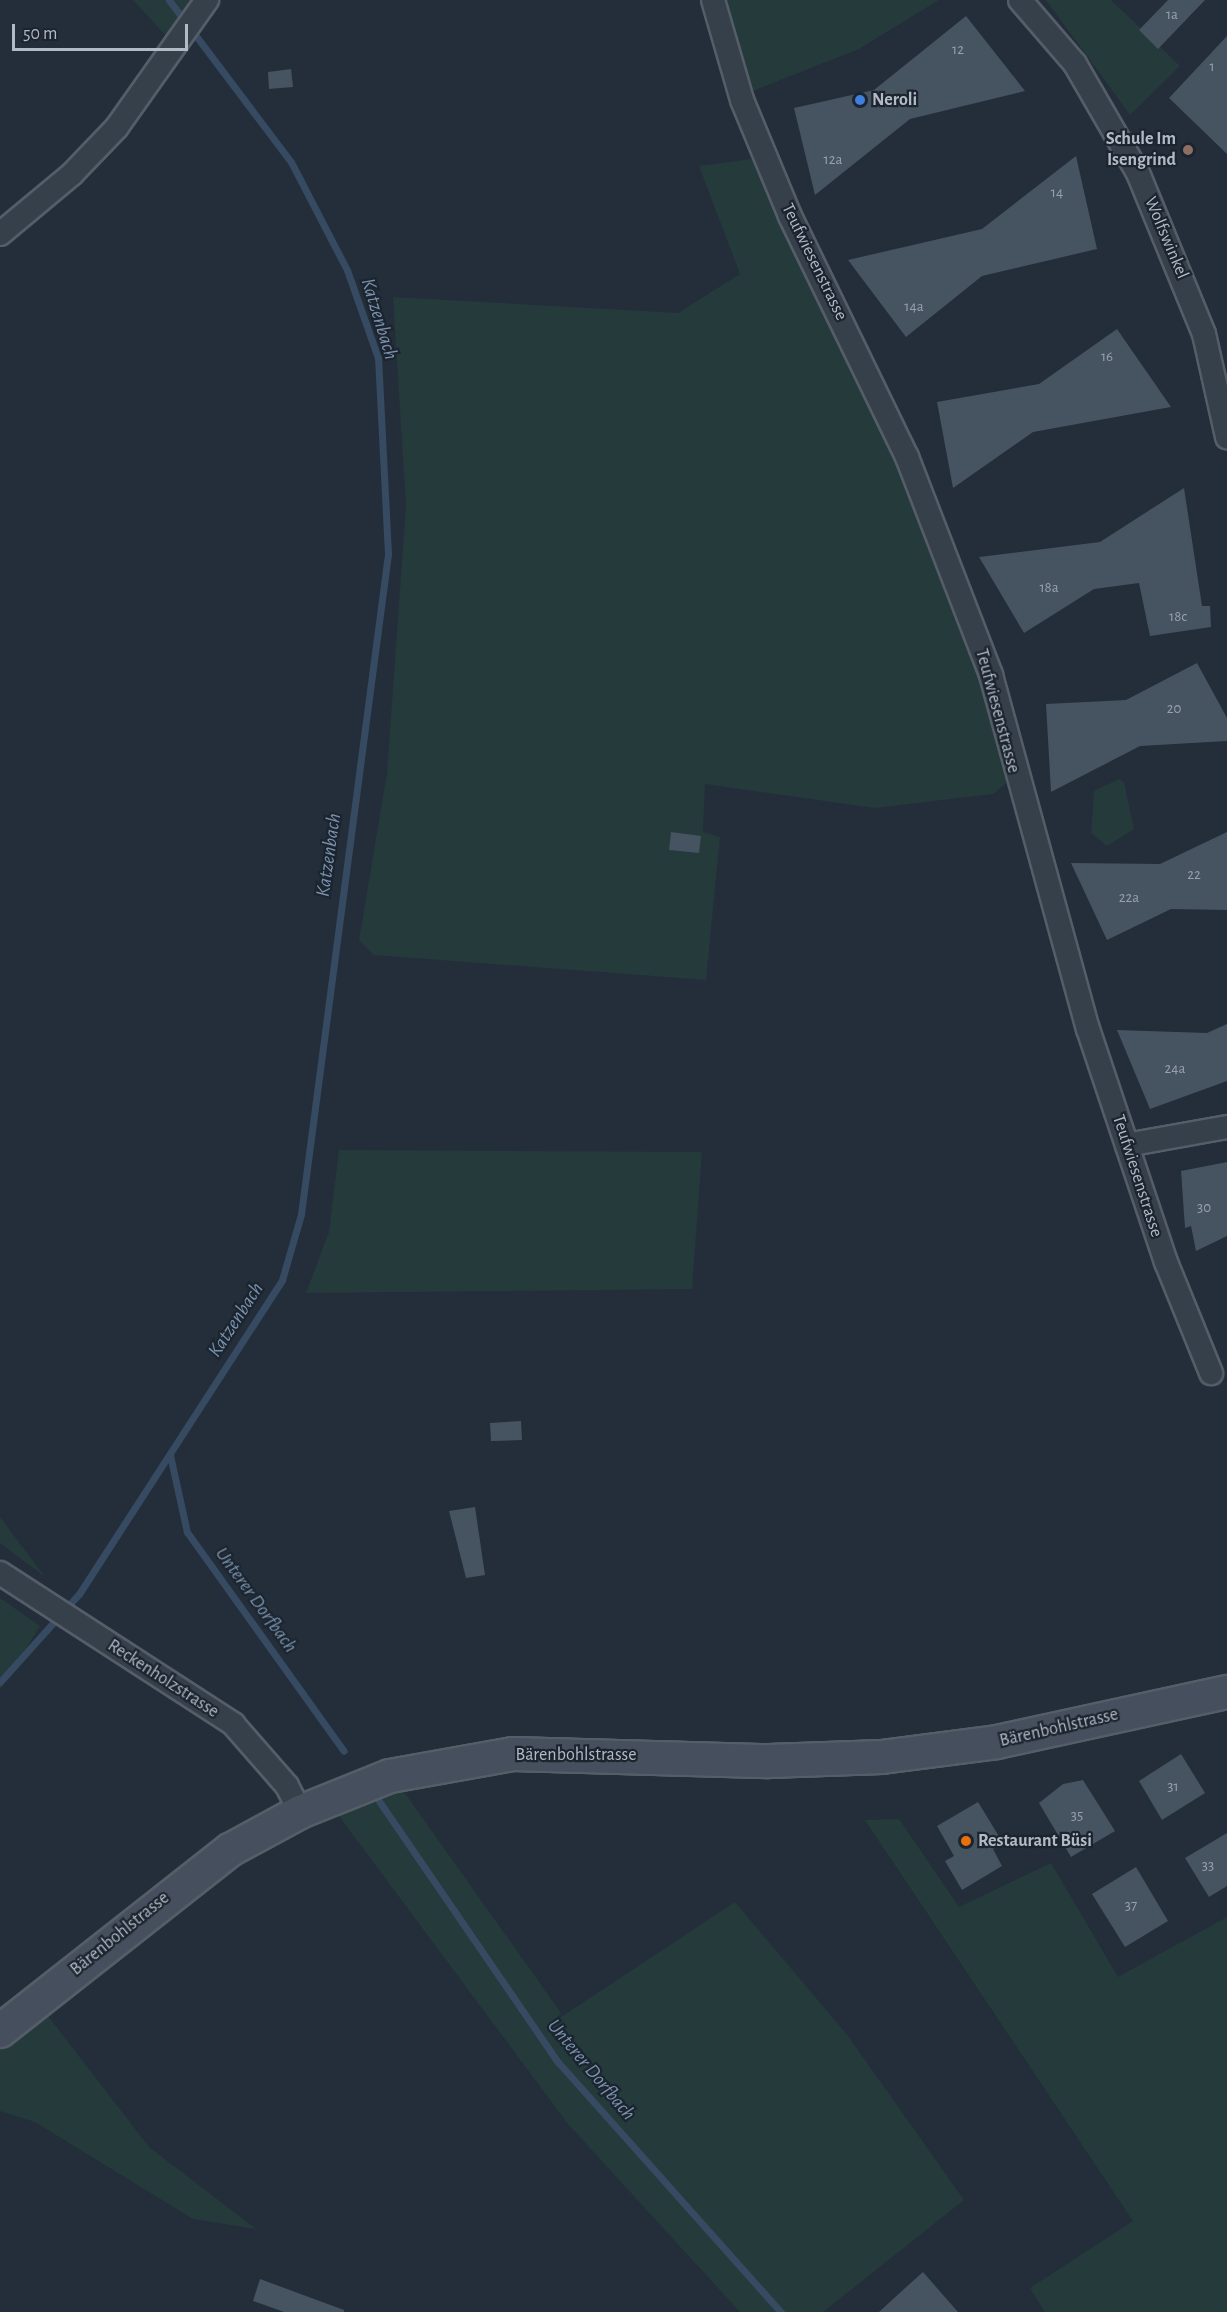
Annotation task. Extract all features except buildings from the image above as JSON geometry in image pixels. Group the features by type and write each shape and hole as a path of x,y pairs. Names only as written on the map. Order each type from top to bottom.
{"street":[{"path":"0,234 72,174 117,127 207,0"},
{"name":"Teufwiesenstrasse","path":"713,0 742,100 790,216 907,457 991,675 1020,796 1127,1145 1211,1372"},
{"name":"Wolfswinkel","path":"1020,0 1075,64 1138,173 1203,334 1227,437"},
{"path":"1127,1145 1227,1127"},
{"name":"Reckenholzstrasse","path":"0,1573 233,1724 281,1777 300,1812"},
{"name":"Bärenbohlstrasse","path":"0,2031 164,1897 230,1850 300,1812 390,1776 480,1758 562,1752 769,1761 882,1757 997,1742 1227,1692"}],"green space":[{"path":"133,0 192,0 168,38"},
{"path":"722,0 939,0 859,49 750,92"},
{"path":"1046,0 1111,0 1180,66 1130,115"},
{"path":"759,158 904,464 970,633 1011,779 993,794 874,808 705,784 703,832 720,837 706,980 374,955 359,940 387,773 406,505 393,297 678,313 740,274 699,166"},
{"path":"1119,779 1124,782 1134,829 1107,846 1091,833 1094,791"},
{"path":"339,1150 702,1152 692,1289 306,1293 329,1232"},
{"path":"0,1517 45,1577 0,1543"},
{"path":"0,1598 40,1626 0,1690"},
{"path":"402,1789 561,2013 552,2023 735,1902 848,2036 964,2200 823,2312 740,2312 568,2124 336,1812"},
{"path":"899,1819 959,1907 1051,1863 1118,1977 1227,1917 1227,2312 1045,2312 1030,2288 1133,2221 865,1820"},
{"path":"48,2016 149,2147 256,2229 193,2219 35,2122 0,2111 0,2049"}],"waterway":[{"name":"Katzenbach","path":"0,1682 79,1594 282,1280 301,1214 388,554 378,358 347,270 291,162 169,0"},
{"name":"Unterer Dorfbach","path":"170,1455 187,1532 344,1751"},
{"name":"Unterer Dorfbach","path":"379,1801 558,2062 781,2312"}],"place":[{"name":"Neroli","path":"860,100"},
{"name":"Schule Im Isengrind","path":"1188,150"},
{"name":"Restaurant Büsi","path":"966,1841"}]}
